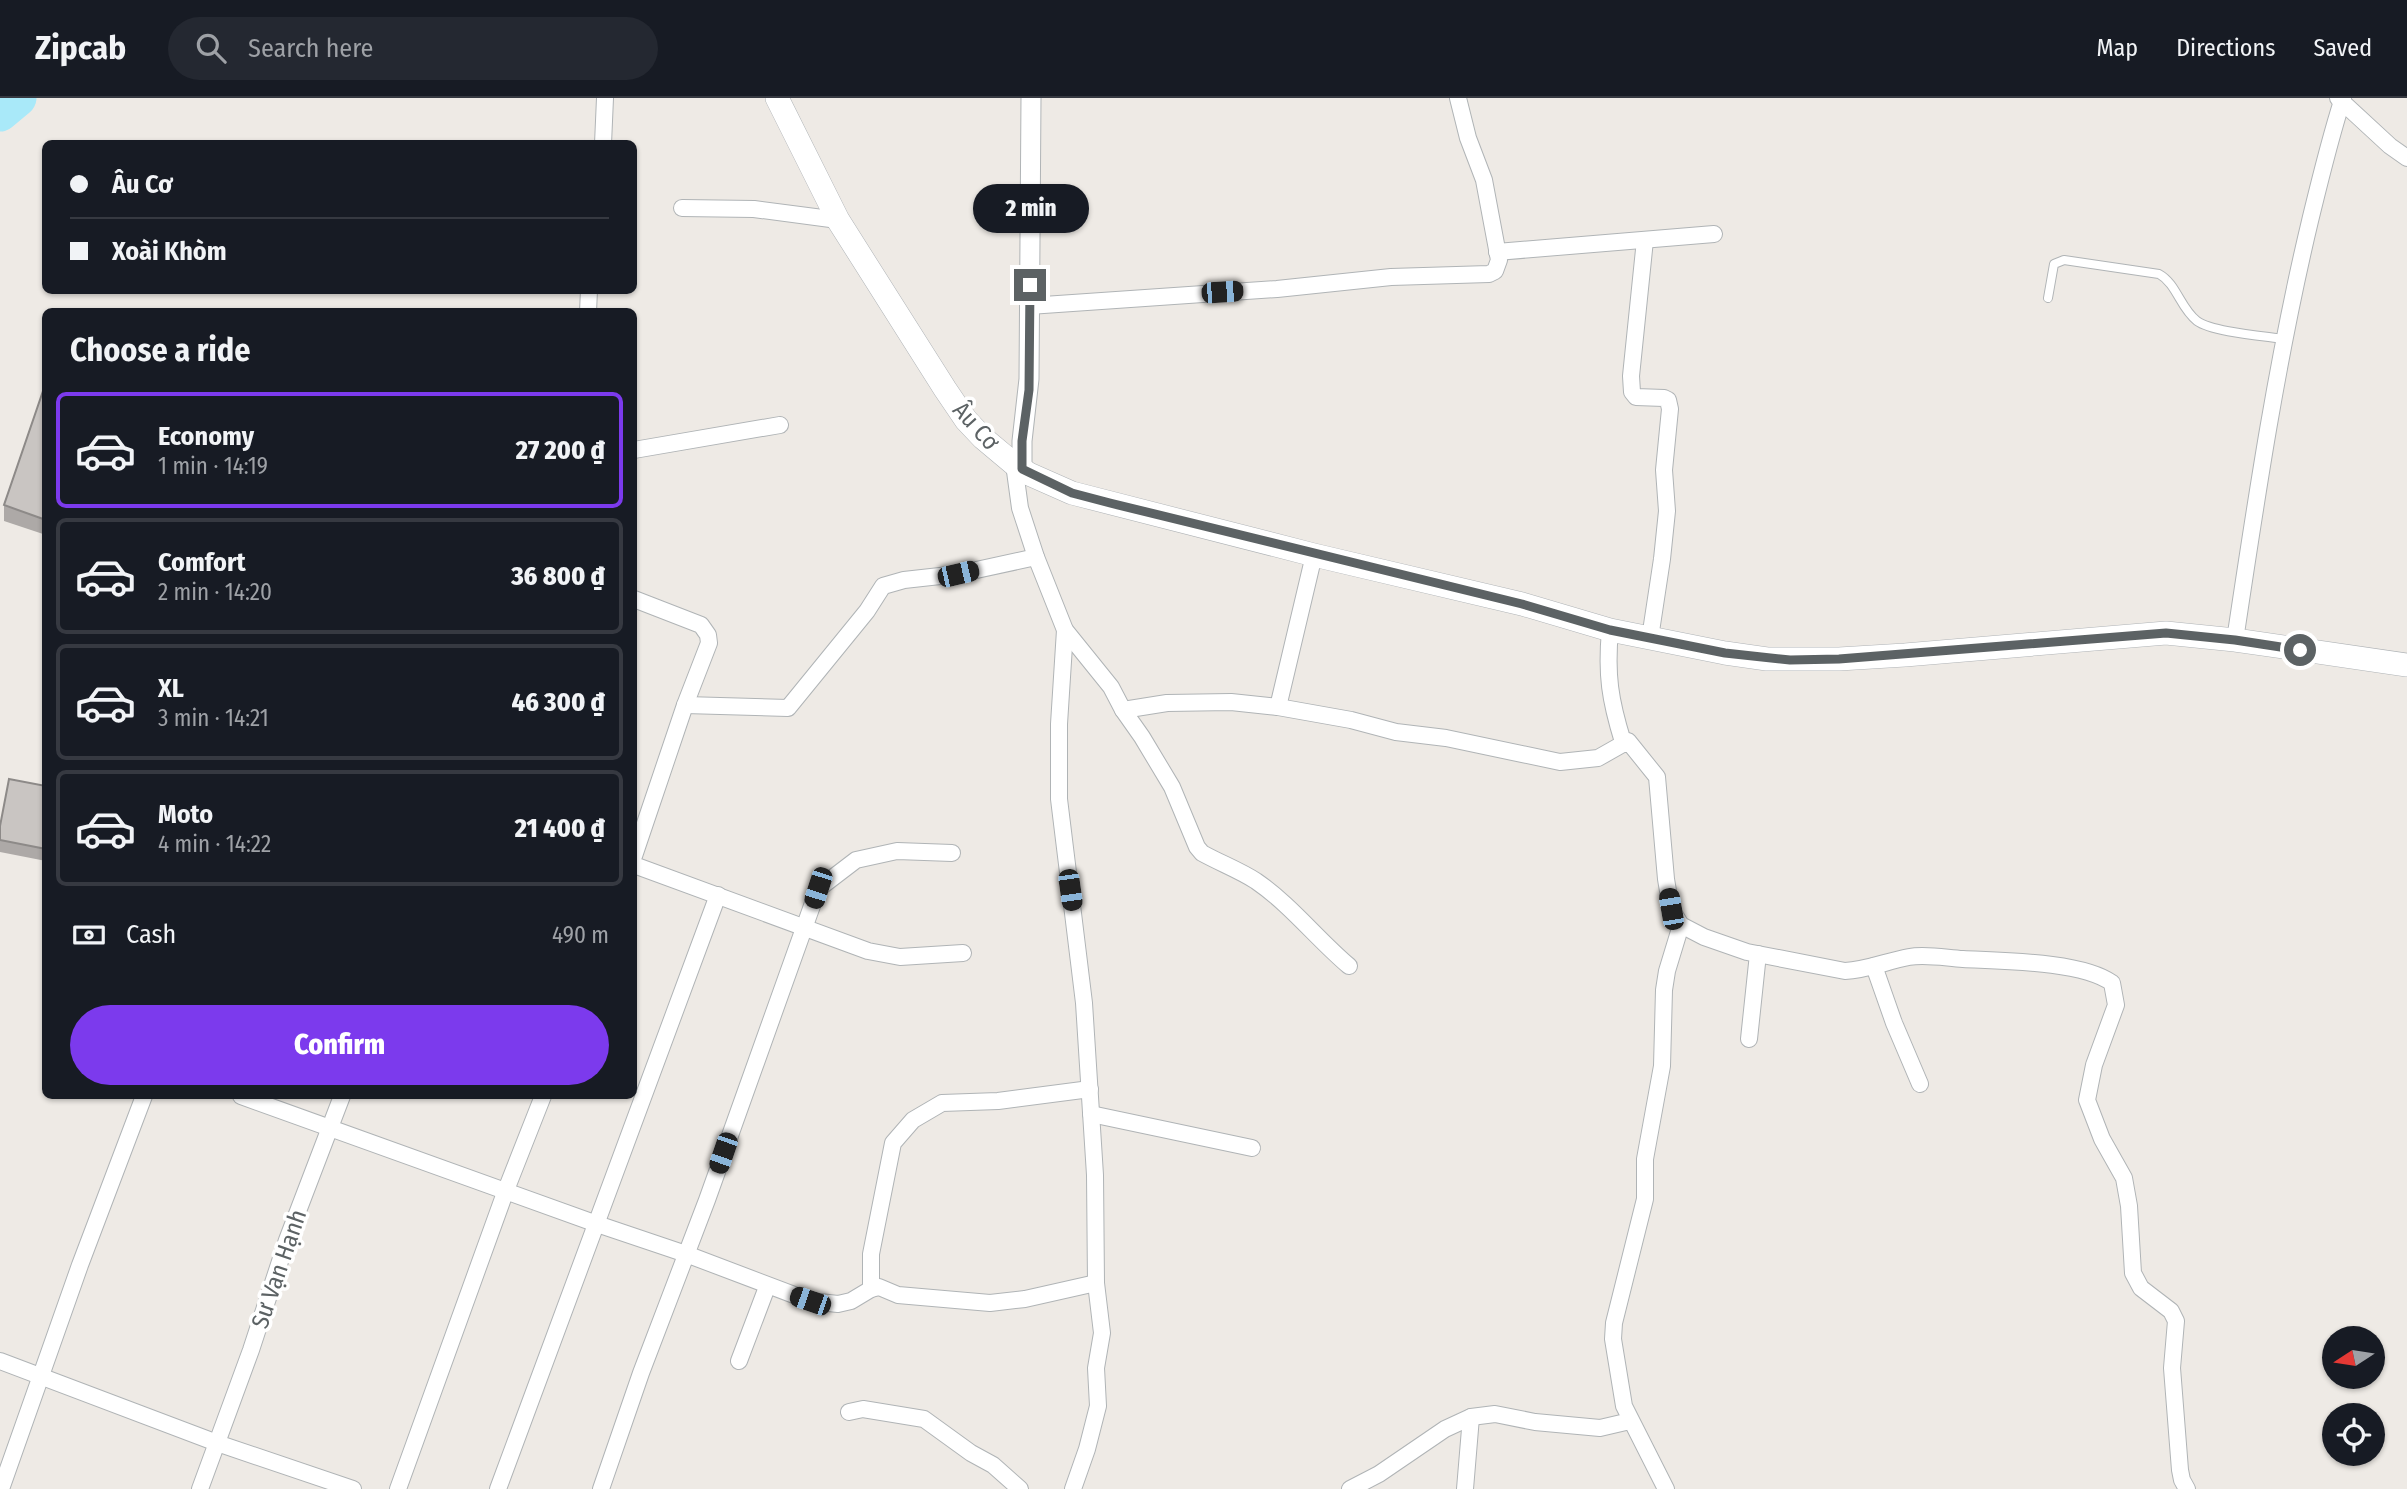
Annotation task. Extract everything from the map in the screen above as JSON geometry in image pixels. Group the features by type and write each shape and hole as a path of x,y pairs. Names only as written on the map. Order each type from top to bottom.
{"main road":[{"name":"Âu Cơ","path":"777,98 838,220 952,400 983,438 1018,467 1072,493 1314,555 1522,604 1610,630 1725,653 1790,660 1905,654 2144,633 2186,634 2407,665"}],"street":[{"path":"603,140 605,98"},
{"path":"1031,98 1029,390 1018,467 1020,508 1036,557 1065,630 1111,687 1172,787 1196,847 1202,853 1237,869 1272,894 1349,966"},
{"path":"1029,306 1277,289 1391,277 1489,274 1498,266 1497,252 1484,180 1468,138 1458,98"},
{"path":"2235,640 2284,339 2341,99 2390,146 2407,158"},
{"path":"682,208 754,209 838,220"},
{"path":"1497,252 1714,234"},
{"path":"1645,240 1631,376 1632,392 1636,397 1664,398 1668,400 1670,409 1664,470 1667,511 1650,638"},
{"path":"637,449 780,425"},
{"path":"1278,707 1314,555"},
{"path":"685,705 788,708 867,611 883,586 904,580 958,574 1036,557"},
{"path":"637,600 701,625 708,635 709,643 637,847"},
{"path":"1065,630 1059,724 1059,799 1084,1003 1095,1175 1096,1283 1102,1333 1096,1368 1098,1406 1073,1489"},
{"path":"1610,630 1606,666 1612,709 1623,742"},
{"path":"1123,710 1167,703 1231,702 1278,707 1352,720 1396,733 1446,738 1560,762 1598,758 1623,742 1631,743 1657,777 1671,909 1681,925 1704,937 1758,954 1845,971 1920,956 2012,961 2088,972 2112,983 2116,1005 2094,1065 2087,1100 2102,1139 2124,1178 2129,1206 2133,1273 2141,1288 2171,1311 2176,1321 2172,1368 2179,1470 2187,1489"},
{"path":"601,1489 818,888 856,860 897,851 952,853"},
{"path":"637,866 868,950 900,957 963,953"},
{"path":"498,1489 718,895"},
{"path":"1666,1489 1630,1421 1619,1385 1614,1323 1645,1199 1645,1159 1662,1066 1664,990 1681,925"},
{"path":"1749,1039 1758,954"},
{"path":"1874,966 1920,1084"},
{"path":"871,1289 871,1254 893,1143 913,1120 942,1103 998,1101 1090,1089"},
{"path":"1,1489 80,1265 143,1099"},
{"path":"249,1099 686,1254 767,1287 810,1301 831,1304 851,1301 879,1287 898,1295 978,1304 1025,1299 1096,1283"},
{"name":"Sư Vạn Hạnh","path":"200,1489 287,1240 341,1099"},
{"path":"398,1489 506,1190 542,1099"},
{"path":"1091,1114 1252,1148"},
{"path":"739,1361 767,1287"},
{"path":"0,1361 217,1443 353,1489"},
{"path":"849,1412 863,1409 924,1419 971,1453 993,1465 1020,1489"},
{"path":"1350,1489 1379,1474 1445,1429 1471,1418 1494,1414 1535,1422 1601,1428 1630,1421"},
{"path":"1465,1489 1471,1418"}],"lane":[{"path":"2049,298 2054,264 2064,260 2159,274 2169,279 2196,321 2211,327 2284,339"}],"building":[{"path":"42,394 42,519 4,505"},
{"path":"9,779 42,785 42,848 0,840"}],"waterway":[{"path":"0,113 18,98"}],"route":[{"path":"1030,285 1029,390 1022,441 1022,469 1072,493 1314,555 1522,604 1610,630 1767,659 1839,659 1928,653 2144,633 2186,634 2300,650"}]}
